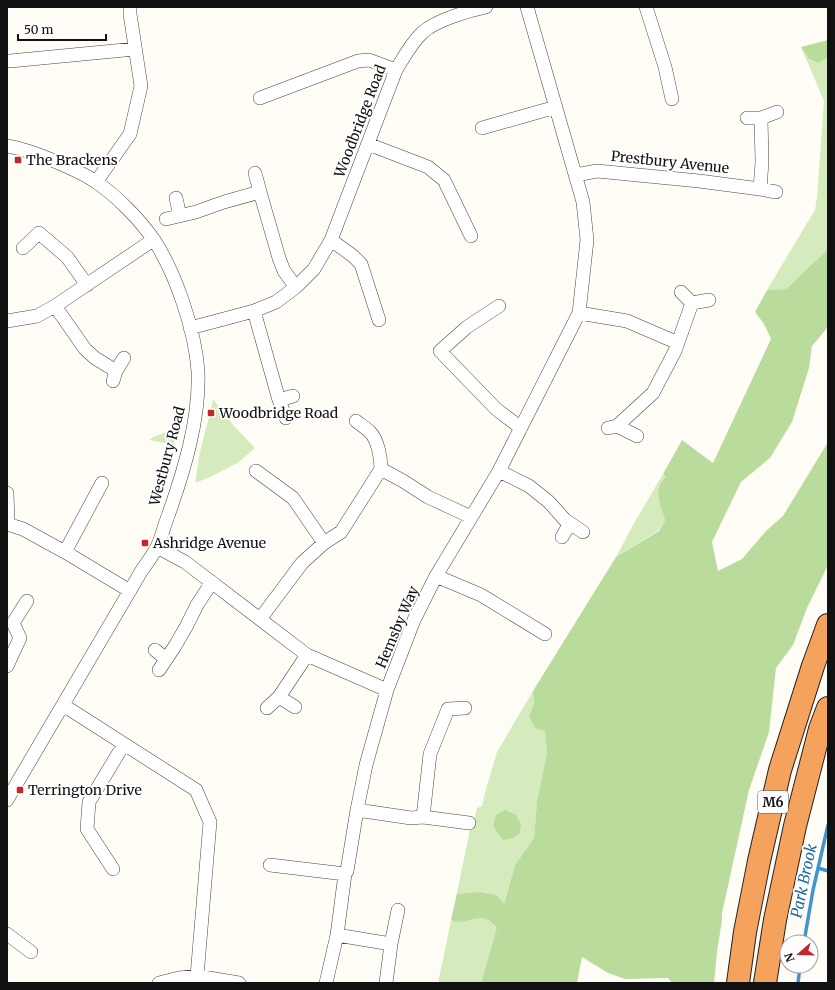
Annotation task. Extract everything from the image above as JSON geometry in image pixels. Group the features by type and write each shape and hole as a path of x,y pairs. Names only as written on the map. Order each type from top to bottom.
{"highway":[{"name":"M6","path":"738,983 745,932 759,861 780,770 813,666 828,626"},
{"name":"M6","path":"766,983 775,920 795,826 820,729 828,708"}],"street":[{"path":"96,182 130,134 140,86 130,7"},
{"path":"527,7 583,202 587,240 579,313 627,321 678,343"},
{"path":"646,7 665,67 672,100"},
{"name":"Woodbridge Road","path":"190,328 254,311 276,302 296,287 314,269 331,240 396,70 409,47 423,32 439,22 477,8"},
{"path":"10,61 135,49"},
{"path":"260,98 358,61 369,60 396,70"},
{"path":"482,128 556,107"},
{"path":"747,118 761,118 777,112"},
{"path":"760,189 762,162 761,118"},
{"path":"368,144 428,167 444,180 471,236"},
{"name":"Westbury Road","path":"7,146 33,153 66,166 96,182 121,202 140,223 153,240 177,286 184,305 195,346 198,370 198,402 185,460 175,496 157,547 7,800"},
{"name":"Prestbury Avenue","path":"576,174 597,171 698,181 776,192"},
{"path":"255,173 279,258 284,271 296,287"},
{"path":"166,219 196,212 260,192"},
{"path":"176,198 180,216"},
{"path":"22,248 39,233 67,257 87,285"},
{"path":"7,320 37,316 55,306 153,240"},
{"path":"331,240 353,256 361,264 379,320"},
{"path":"681,292 692,302 709,300"},
{"path":"637,436 613,427 653,393 678,343 692,302"},
{"path":"55,306 85,349 115,376 124,358"},
{"path":"499,306 467,327 436,355 496,409 521,428"},
{"path":"254,311 279,400 286,418"},
{"name":"Hemsby Way","path":"326,983 337,935 345,874 347,871 366,765 387,690 414,620 436,576 499,470 579,313"},
{"path":"279,400 293,396"},
{"path":"260,619 302,563 324,543 340,532 381,469 378,446 371,433 356,421"},
{"path":"381,469 428,497 470,517"},
{"path":"499,470 529,486 549,502 566,520 583,532"},
{"path":"256,471 293,498 324,543"},
{"path":"65,552 102,483"},
{"path":"7,492 7,524 24,529 130,591"},
{"path":"562,537 570,523"},
{"path":"157,547 185,562 307,655 387,690"},
{"path":"436,576 481,596 545,634"},
{"path":"159,670 186,627 197,604 212,582"},
{"path":"7,666 25,640 10,620 26,601"},
{"path":"155,650 166,659"},
{"path":"267,708 279,697 307,655"},
{"path":"279,697 295,707"},
{"path":"63,705 196,790 210,822 197,976"},
{"path":"423,817 430,754 448,709 465,708"},
{"path":"113,869 87,829 89,802 124,744"},
{"path":"357,810 411,818 423,817 469,823"},
{"path":"270,865 345,874"},
{"path":"386,983 391,944 398,910"},
{"path":"7,934 31,952"},
{"path":"337,935 391,944"},
{"path":"160,983 179,978 197,976 239,983"}],"green space":[{"path":"828,40 828,58 818,63 809,59 801,47"},
{"path":"801,47 809,59 818,63 828,58 828,249 786,289 767,290 815,210 817,197 824,101"},
{"path":"828,249 828,327 812,346 809,368 792,422 770,458 741,482 712,542 718,571 742,559 766,531 783,516 828,442 828,565 807,608 793,645 776,668 769,732 749,790 722,913 714,983 672,983 668,978 625,979 608,973 582,957 577,983 481,983 497,927 489,920 482,918 461,922 451,920 457,894 478,892 496,895 504,904 515,865 534,838 537,801 547,753 545,731 535,728 529,716 534,704 533,691 616,557 659,531 665,521 659,498 659,487 666,477 663,474 682,440 713,463 771,339 764,324 755,312 767,290 786,289"},
{"path":"213,399 234,426 255,448 239,462 195,483 200,452"},
{"path":"178,428 174,445 149,440 155,436"},
{"path":"663,474 666,477 662,509 665,521 659,530 616,557 633,525"},
{"path":"533,691 534,704 529,716 545,731 547,753 537,801 534,838 515,865 481,983 438,983 469,835 469,823 473,823 477,808 482,806 497,752"},
{"path":"505,810 516,815 521,824 520,833 513,838 503,840 493,825 496,815"}],"waterway":[{"name":"Park Brook","path":"805,934 813,890 828,825"},
{"path":"818,868 828,871"},
{"name":"Park Brook","path":"798,983 799,974"}],"place":[{"name":"The Brackens","path":"18,160"},
{"name":"Woodbridge Road","path":"211,413"},
{"name":"Ashridge Avenue","path":"145,543"},
{"name":"Terrington Drive","path":"20,790"}]}
